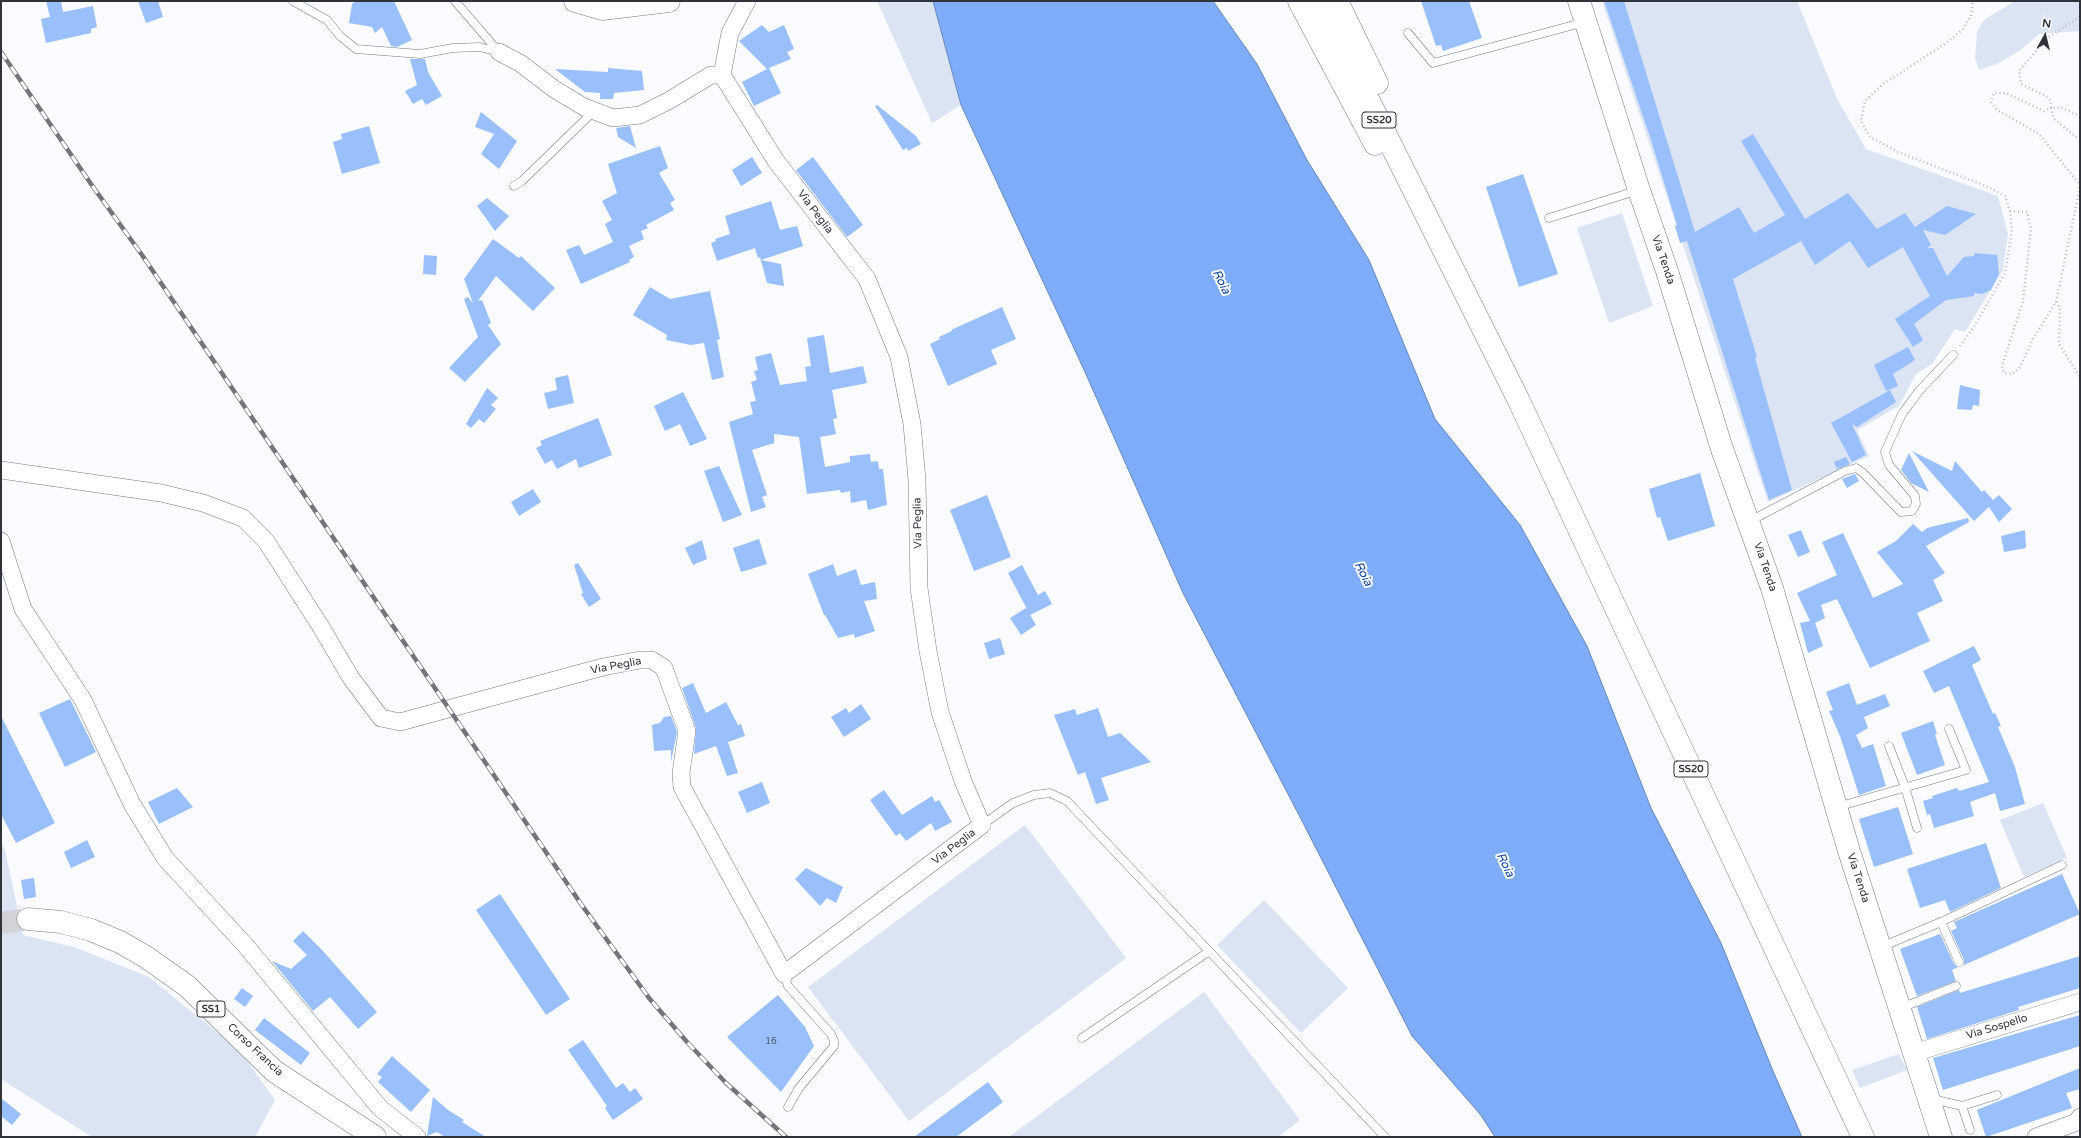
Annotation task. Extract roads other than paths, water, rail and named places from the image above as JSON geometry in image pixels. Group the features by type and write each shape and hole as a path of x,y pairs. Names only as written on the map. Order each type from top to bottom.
{"main road":[{"path":"575,1 602,9 669,1"},
{"path":"1299,1 1385,165 1439,240"},
{"name":"SS20","path":"1319,1 1519,401 1863,1137"},
{"path":"1337,1 1418,167 1439,240"},
{"name":"Via Tenda","path":"1580,1 1639,190 1667,270 1722,448 1772,588 1836,807 1941,1137"},
{"name":"Corso Francia","path":"28,919 55,921 92,930 120,942 146,957 187,986 274,1071 375,1137"}],"street":[{"path":"499,52 520,63 554,89 594,111 613,118 640,115 670,100 711,75 722,75 730,33 747,1"},
{"name":"Via Peglia","path":"1,470 161,494 203,503 243,518 266,541 321,627 350,678 381,718 400,722 603,667 640,660 652,660 664,668 687,731 682,773 682,787 784,974 982,825 963,781 940,712 928,651 919,588 917,480 912,431 899,357 867,279 776,161 722,75"},
{"path":"1,541 23,609 84,700 132,804 165,858 246,946 380,1108 417,1137"},
{"name":"Via Sospello","path":"1914,1052 2080,1002"},
{"path":"2036,1137 2077,1122 2080,1117"}],"lane":[{"path":"294,1 327,20 340,36 356,48 420,54 453,48 480,47 499,52"},
{"path":"455,1 499,52"},
{"path":"1408,34 1433,63 1586,22"},
{"path":"514,186 522,181 594,111"},
{"path":"1550,218 1639,190"},
{"path":"1749,521 1845,471 1856,468 1864,473 1901,512 1912,511 1916,504 1915,496 1889,465 1885,452 1902,414 1919,391 1953,355"},
{"path":"1836,807 1966,770 1949,729"},
{"path":"1889,746 1905,787 1917,828"},
{"path":"982,825 1013,803 1034,795 1050,793 1067,801 1208,952 1385,1137"},
{"path":"1880,947 1941,922 2062,865"},
{"path":"1941,922 1959,962"},
{"path":"1082,1038 1208,952"},
{"path":"784,974 788,986 831,1034 834,1041 834,1046 799,1088 788,1107"},
{"path":"1900,1008 1956,986"},
{"path":"1929,1098 1962,1106 1997,1095"},
{"path":"1962,1106 1970,1130"}],"water":[{"name":"Roia","path":"933,1 1213,1 1257,64 1307,160 1369,260 1435,419 1520,525 1587,646 1651,808 1721,943 1773,1071 1802,1137 1495,1137 1480,1114 1412,1036 1183,593 1085,372 961,105"}],"tunnel":[{"path":"1,923 28,919"}],"railway":[{"path":"1,52 91,184 142,255 581,904 649,998 687,1042 726,1083 786,1137"}]}
